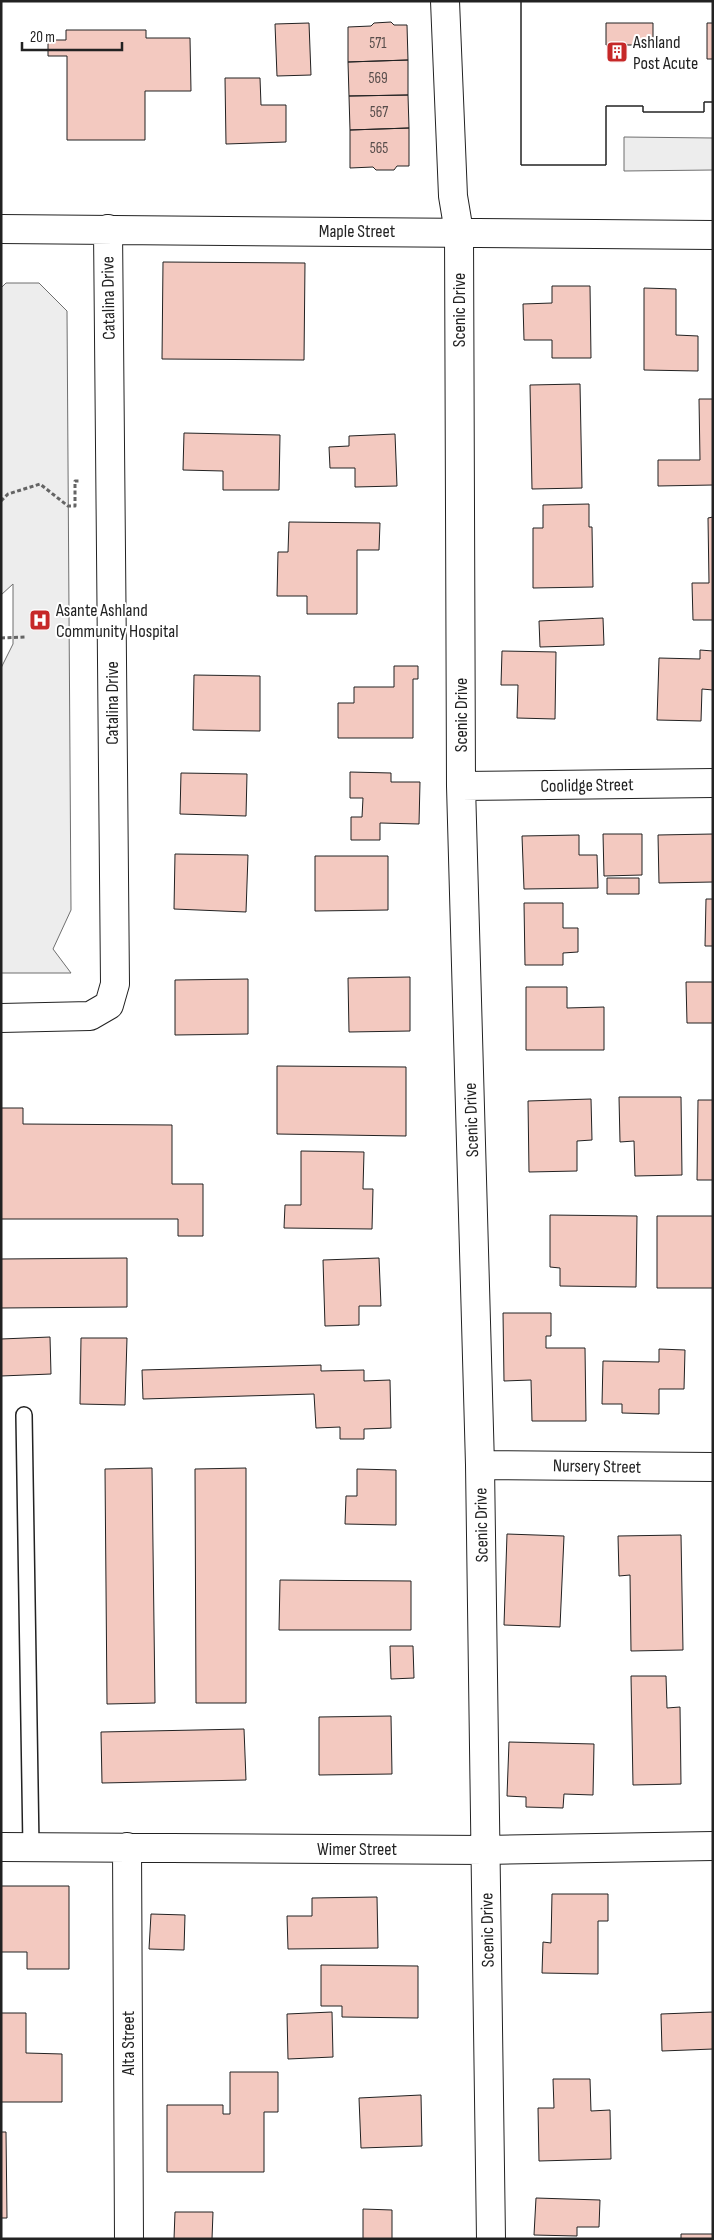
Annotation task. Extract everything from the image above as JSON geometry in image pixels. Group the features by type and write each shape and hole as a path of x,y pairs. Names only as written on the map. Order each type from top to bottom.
{"street":[{"name":"Scenic Drive","path":"446,1 453,196 459,232 461,786 480,1465 491,2239"},
{"name":"Maple Street","path":"1,229 713,235"},
{"name":"Catalina Drive","path":"1,1018 90,1016 109,1005 115,984 108,229"},
{"name":"Coolidge Street","path":"461,786 713,783"},
{"name":"Nursery Street","path":"480,1465 713,1467"},
{"name":"Wimer Street","path":"1,1847 485,1850 713,1846"},
{"name":"Alta Street","path":"127,1847 129,2239"}],"lane":[{"path":"24,1415 31,1847"}],"path":[{"path":"1,501 8,494 40,484 68,506 75,506 75,487"},
{"path":"1,638 25,637"}],"shaded area":[{"path":"624,137 713,138 713,170 624,171"},
{"name":"Asante Ashland Community Hospital","path":"6,283 39,283 67,311 71,910 53,949 71,973 1,973 1,668 13,644 13,584 1,595 1,288"}],"building":[{"name":"Ashland Post Acute","path":"521,1 713,1 713,23 707,23 707,59 713,59 713,102 704,102 704,112 643,112 643,106 606,106 606,165 521,165","holes":["606,23 653,23 653,45 606,45"]},
{"name":"Ashland Post Acute","path":"521,1 713,1 713,102 704,102 704,112 643,112 643,106 606,106 606,165 521,165"},
{"path":"391,22 394,25 407,25 408,60 348,62 348,27 371,26 374,23"},
{"path":"309,23 311,75 277,76 275,24"},
{"path":"66,30 146,30 146,38 190,38 191,91 145,91 145,140 67,140 67,56 48,56 48,40 66,40"},
{"path":"408,60 408,95 349,96 348,62"},
{"path":"225,78 260,78 261,105 286,105 286,142 226,144"},
{"path":"408,95 409,128 350,130 349,96"},
{"path":"409,128 409,166 397,166 394,170 376,170 373,167 350,168 350,130"},
{"path":"163,262 305,263 304,360 162,359"},
{"path":"552,286 590,286 591,358 552,358 552,340 524,340 523,304 552,303"},
{"path":"644,288 676,289 676,335 698,336 698,371 644,370"},
{"path":"580,384 582,488 532,489 530,385"},
{"path":"699,399 713,399 713,485 658,486 658,460 700,460"},
{"path":"184,433 280,435 279,490 223,490 223,471 183,470"},
{"path":"395,434 397,486 355,487 355,468 330,468 329,447 349,446 349,436"},
{"path":"589,504 589,527 592,527 593,587 533,588 533,528 543,528 543,505"},
{"path":"713,517 713,620 693,620 692,583 709,583 708,518"},
{"path":"289,522 380,523 379,550 357,550 357,614 307,614 307,596 277,596 278,552 288,552"},
{"path":"603,618 604,645 540,647 539,621"},
{"path":"700,650 713,651 713,690 702,689 701,721 657,720 659,658 700,659"},
{"path":"502,651 556,652 555,719 517,718 518,685 501,685"},
{"path":"394,666 418,666 418,679 413,679 413,738 338,738 338,703 354,703 354,687 394,687"},
{"path":"194,675 260,676 260,731 193,730"},
{"path":"350,772 391,773 391,782 420,782 419,824 380,823 380,840 351,840 351,817 362,817 363,798 350,798"},
{"path":"181,773 247,774 246,816 180,814"},
{"path":"603,834 642,834 642,875 604,876"},
{"path":"713,834 713,882 659,883 658,835"},
{"path":"579,835 579,855 597,855 598,888 524,889 522,836"},
{"path":"175,854 248,855 246,912 174,909"},
{"path":"315,856 388,856 388,910 315,911"},
{"path":"607,878 639,878 639,894 607,894"},
{"path":"706,899 713,899 713,946 705,946"},
{"path":"524,903 563,903 563,928 578,928 578,952 563,953 563,965 525,965"},
{"path":"410,977 410,1031 349,1032 348,978"},
{"path":"248,979 248,1034 175,1035 175,980"},
{"path":"686,982 713,982 713,1023 687,1023"},
{"path":"526,987 567,987 567,1008 604,1007 604,1050 526,1050"},
{"path":"277,1066 406,1067 406,1136 277,1134"},
{"path":"619,1097 681,1097 682,1175 635,1176 634,1141 620,1142"},
{"path":"591,1099 592,1140 577,1141 577,1171 529,1172 528,1101"},
{"path":"698,1100 713,1100 713,1180 697,1180"},
{"path":"1,1108 23,1108 23,1124 172,1125 172,1184 203,1184 203,1236 178,1236 178,1219 1,1219"},
{"path":"301,1151 364,1152 363,1189 373,1189 372,1229 284,1228 285,1205 301,1205"},
{"path":"550,1215 637,1216 636,1287 560,1286 560,1268 550,1267"},
{"path":"657,1216 713,1216 713,1288 657,1288"},
{"path":"127,1258 127,1307 1,1308 1,1259"},
{"path":"379,1258 381,1306 359,1306 359,1325 325,1326 323,1260"},
{"path":"503,1313 551,1313 551,1336 546,1336 546,1348 585,1348 586,1421 532,1421 531,1380 504,1381"},
{"path":"50,1337 51,1374 1,1376 1,1339"},
{"path":"81,1338 127,1338 125,1405 80,1404"},
{"path":"659,1349 685,1350 684,1389 659,1389 659,1414 622,1413 622,1404 602,1404 603,1361 659,1362"},
{"path":"321,1365 321,1371 364,1370 364,1381 390,1380 391,1428 364,1429 364,1439 340,1439 340,1427 316,1428 314,1394 143,1399 142,1370"},
{"path":"152,1468 155,1703 107,1704 105,1469"},
{"path":"246,1468 246,1703 196,1703 195,1469"},
{"path":"357,1469 396,1470 396,1525 345,1524 346,1496 357,1496"},
{"path":"507,1534 564,1536 560,1627 504,1625"},
{"path":"681,1535 683,1650 631,1651 630,1575 619,1576 618,1536"},
{"path":"280,1580 411,1581 411,1630 279,1630"},
{"path":"390,1646 413,1646 414,1678 391,1679"},
{"path":"631,1676 666,1676 667,1708 680,1707 681,1784 633,1785"},
{"path":"391,1716 392,1774 319,1775 319,1717"},
{"path":"244,1729 246,1780 102,1783 101,1732"},
{"path":"509,1742 594,1744 593,1795 564,1794 563,1808 526,1807 526,1797 507,1796"},
{"path":"1,1886 69,1886 69,1969 27,1969 27,1952 1,1952"},
{"path":"552,1894 608,1894 608,1921 598,1921 598,1974 542,1973 543,1942 551,1943"},
{"path":"377,1897 378,1948 288,1949 287,1916 312,1916 312,1898"},
{"path":"151,1914 185,1915 184,1950 149,1949"},
{"path":"321,1965 418,1966 418,2018 342,2017 342,2006 321,2006"},
{"path":"332,2012 333,2057 288,2059 287,2014"},
{"path":"713,2012 713,2049 662,2051 661,2014"},
{"path":"1,2013 26,2013 26,2053 62,2054 62,2102 1,2102"},
{"path":"230,2072 278,2072 278,2112 264,2112 264,2172 167,2172 167,2105 223,2105 223,2114 230,2114"},
{"path":"553,2079 590,2079 591,2111 610,2110 611,2159 539,2161 538,2108 554,2108"},
{"path":"421,2095 422,2146 361,2148 359,2098"},
{"path":"1,2132 6,2132 7,2218 1,2218"},
{"path":"536,2198 600,2200 599,2227 577,2227 577,2236 534,2235"},
{"path":"363,2209 392,2210 392,2239 363,2239"},
{"path":"175,2212 213,2212 212,2239 174,2239"},
{"path":"681,2234 713,2234 713,2239 681,2239"}],"place":[{"name":"Ashland Post Acute","path":"617,52"},
{"name":"Asante Ashland Community Hospital","path":"40,620"}]}
